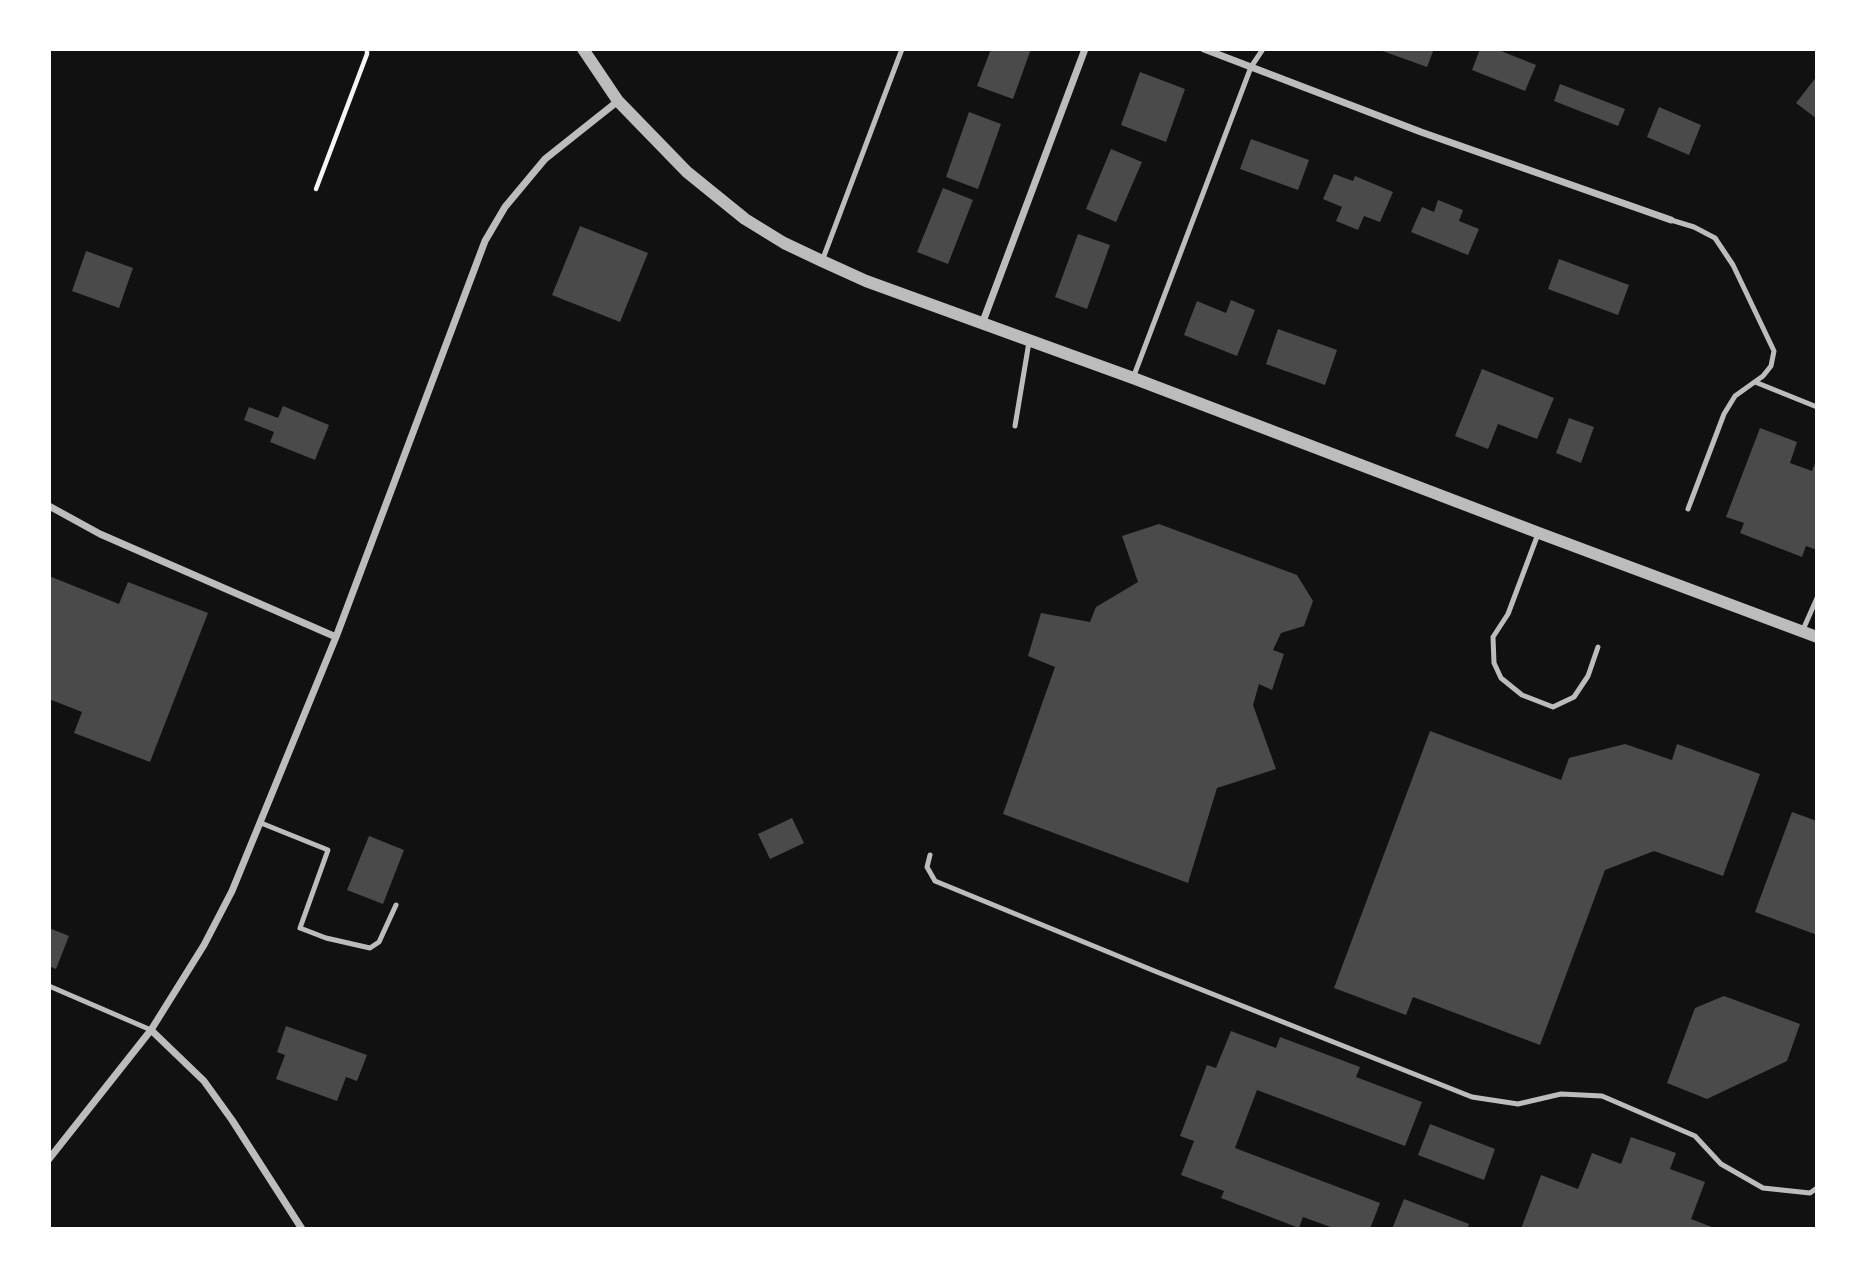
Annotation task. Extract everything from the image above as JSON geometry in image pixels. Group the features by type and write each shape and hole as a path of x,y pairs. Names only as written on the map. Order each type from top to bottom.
{"street":[{"path":"583,49 618,101 687,172 745,219 784,243 866,281 1133,378 1817,637"},
{"path":"982,324 1085,49"},
{"path":"1204,49 1421,132 1671,220"},
{"path":"49,1159 151,1030 204,945 232,891 336,637 485,241 505,207 545,159 618,101"},
{"path":"49,506 100,534 336,637"},
{"path":"151,1030 204,1081 302,1229"}],"lane":[{"path":"822,261 902,49"},
{"path":"1133,378 1251,68 1263,49"},
{"path":"1671,220 1694,227 1715,238 1733,265 1774,351 1772,366 1734,396 1724,414 1688,509"},
{"path":"1015,426 1029,341"},
{"path":"1755,382 1817,407"},
{"path":"1538,533 1508,614 1493,637 1494,663 1501,678 1522,695 1553,706 1574,697 1588,676 1598,647"},
{"path":"1802,632 1817,598"},
{"path":"261,823 328,850 300,928 326,938 370,948 379,942 396,905"},
{"path":"930,855 927,867 935,881 1472,1097 1518,1104 1561,1094 1602,1096 1695,1136 1721,1164 1763,1188 1810,1193 1817,1188"},
{"path":"49,986 151,1030"}],"path":[{"path":"316,189 367,49"}],"building":[{"path":"991,49 1031,49 1013,99 977,86"},
{"path":"1377,49 1434,49 1427,67"},
{"path":"1480,49 1496,49 1536,65 1525,91 1472,70"},
{"path":"1140,72 1185,89 1166,142 1121,125"},
{"path":"1817,76 1817,119 1796,103"},
{"path":"1560,84 1625,109 1618,126 1554,101"},
{"path":"1659,107 1701,125 1689,155 1647,137"},
{"path":"969,112 1001,124 978,189 946,177"},
{"path":"1251,139 1309,160 1298,190 1240,169"},
{"path":"1111,149 1142,162 1116,222 1086,209"},
{"path":"1334,174 1353,181 1355,176 1393,192 1380,222 1364,216 1358,230 1336,221 1342,207 1323,199"},
{"path":"943,188 973,200 948,264 917,252"},
{"path":"1438,200 1463,210 1459,221 1479,229 1468,255 1411,232 1422,207 1434,212"},
{"path":"580,226 648,253 620,322 552,295"},
{"path":"1078,234 1110,245 1087,309 1055,297"},
{"path":"86,251 133,268 119,308 72,291"},
{"path":"1559,259 1629,285 1618,315 1548,289"},
{"path":"1231,300 1255,310 1237,356 1184,335 1197,301 1226,313"},
{"path":"1278,329 1337,350 1325,385 1266,364"},
{"path":"1482,369 1554,398 1537,439 1498,424 1488,449 1455,436"},
{"path":"283,406 329,425 315,460 270,442 274,432 244,420 249,407 278,418"},
{"path":"1569,418 1594,427 1581,463 1556,453"},
{"path":"1760,428 1797,442 1790,463 1812,471 1817,458 1817,550 1806,546 1802,557 1740,533 1744,523 1726,517"},
{"path":"1159,524 1297,575 1313,601 1304,626 1281,633 1273,650 1284,654 1272,690 1259,684 1253,705 1276,769 1217,788 1188,883 1003,814 1055,667 1028,656 1041,613 1090,622 1096,607 1138,582 1122,536"},
{"path":"49,576 119,604 128,582 208,613 150,762 74,733 82,712 49,699"},
{"path":"1430,731 1561,780 1569,758 1625,744 1672,760 1677,744 1760,774 1723,876 1654,851 1605,870 1540,1045 1413,997 1406,1015 1334,988"},
{"path":"1792,812 1817,821 1817,935 1755,912"},
{"path":"792,818 804,843 770,859 758,834"},
{"path":"369,836 404,850 383,904 347,890"},
{"path":"49,928 69,936 56,969 49,966"},
{"path":"1724,996 1800,1024 1787,1061 1707,1099 1667,1083 1695,1008"},
{"path":"286,1026 367,1055 357,1081 346,1077 337,1101 276,1079 285,1055 277,1052"},
{"path":"1231,1031 1276,1048 1280,1037 1360,1067 1356,1077 1422,1102 1405,1146 1257,1090 1235,1148 1380,1203 1370,1229 1336,1229 1303,1217 1299,1228 1221,1198 1224,1191 1181,1175 1194,1141 1180,1136 1207,1065 1216,1068"},
{"path":"1430,1124 1495,1149 1484,1180 1418,1155"},
{"path":"1631,1137 1676,1153 1670,1169 1705,1182 1691,1219 1717,1229 1521,1229 1541,1175 1578,1189 1592,1153 1621,1164"},
{"path":"1404,1199 1469,1224 1467,1229 1392,1229"}]}
